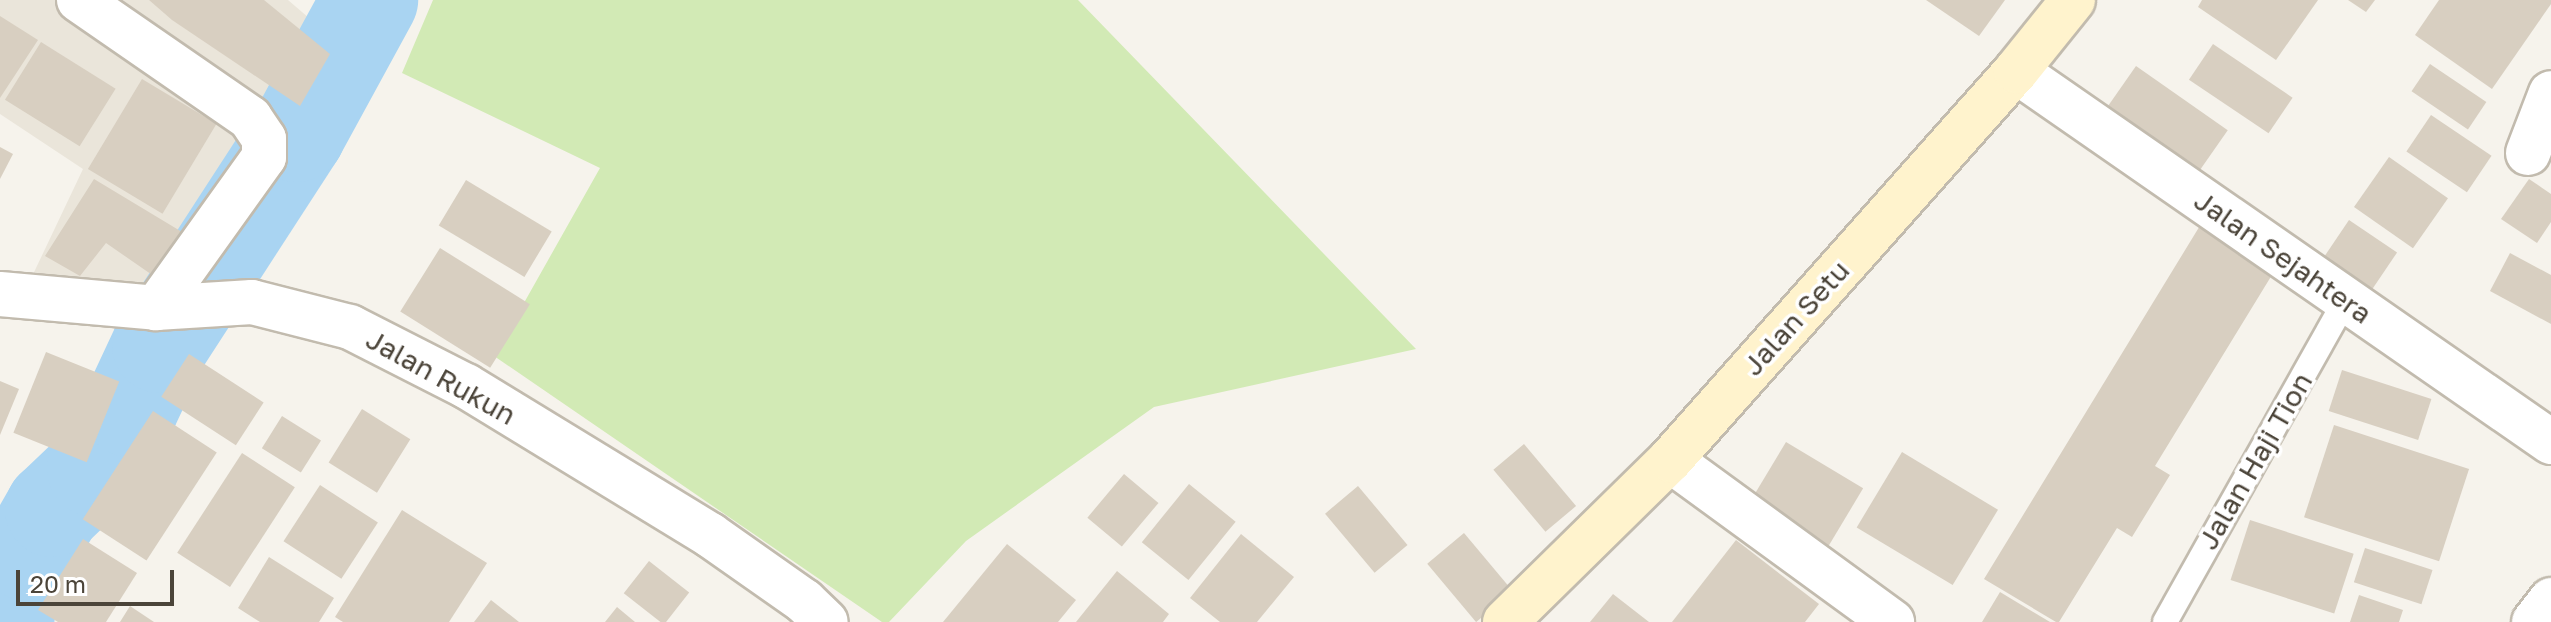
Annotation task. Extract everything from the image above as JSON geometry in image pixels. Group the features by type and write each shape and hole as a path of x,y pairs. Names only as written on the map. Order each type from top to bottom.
{"main road":[{"name":"Jalan Setu","path":"1505,622 1670,460 2016,71 2073,0"}],"street":[{"path":"79,0 250,118 264,139 264,157 166,308"},
{"name":"Jalan Sejahtera","path":"2016,71 2551,442"},
{"path":"2528,153 2551,93"},
{"name":"Jalan Rukun","path":"0,294 166,308 252,302 350,327 442,373 710,535 804,601 826,622"},
{"path":"1670,460 1892,622"},
{"path":"2534,622 2551,600"}],"lane":[{"name":"Jalan Haji Tion","path":"2165,622 2346,300"}],"shaded area":[{"path":"0,0 288,0 337,42 314,94 184,298 27,287 83,169 0,114"}],"green space":[{"path":"433,0 1078,0 1416,349 1154,407 966,541 889,622 882,622 494,356 600,168 402,73"}],"building":[{"path":"149,0 264,0 330,54 300,106 172,20"},
{"path":"1926,0 2005,0 1979,36"},
{"path":"2202,0 2318,0 2276,60 2198,7"},
{"path":"2348,0 2375,0 2366,12"},
{"path":"2439,0 2551,0 2551,4 2492,89 2415,35"},
{"path":"0,16 38,40 0,98"},
{"path":"41,42 116,89 80,146 5,100"},
{"path":"2213,44 2293,98 2269,133 2189,80"},
{"path":"2430,64 2486,102 2468,129 2412,91"},
{"path":"2136,66 2228,130 2193,179 2102,115"},
{"path":"142,79 217,124 162,214 88,169"},
{"path":"2431,115 2492,156 2467,192 2406,151"},
{"path":"0,147 13,154 0,179"},
{"path":"2389,157 2448,198 2413,248 2354,207"},
{"path":"94,179 187,235 158,279 106,243 80,276 45,256"},
{"path":"2529,179 2551,194 2551,222 2537,243 2501,219"},
{"path":"466,180 552,232 524,277 439,225"},
{"path":"2349,220 2397,252 2364,301 2316,269"},
{"path":"2201,224 2275,270 2155,466 2170,475 2132,537 2117,528 2059,622 2056,622 1984,579"},
{"path":"440,248 530,304 490,368 400,312"},
{"path":"2510,253 2551,275 2551,324 2490,291"},
{"path":"46,352 119,382 87,462 13,433"},
{"path":"189,354 264,402 236,445 161,397"},
{"path":"2342,370 2431,399 2418,440 2329,411"},
{"path":"0,381 19,389 0,435"},
{"path":"362,409 410,439 377,493 329,462"},
{"path":"153,411 217,452 146,561 83,519"},
{"path":"282,416 321,440 301,473 262,448"},
{"path":"2334,425 2469,469 2439,561 2304,517"},
{"path":"1786,442 1863,488 1826,551 1748,505"},
{"path":"1524,444 1576,506 1545,532 1493,470"},
{"path":"1902,452 1998,510 1953,585 1857,527"},
{"path":"242,453 295,487 230,587 177,553"},
{"path":"1124,474 1158,503 1122,547 1087,518"},
{"path":"1189,484 1236,522 1188,580 1142,542"},
{"path":"320,485 378,523 341,579 284,541"},
{"path":"1358,486 1407,545 1375,573 1325,514"},
{"path":"402,510 487,563 449,622 343,622 335,617"},
{"path":"2250,520 2354,554 2334,614 2231,580"},
{"path":"1464,533 1513,591 1476,622 1427,564"},
{"path":"1241,534 1294,577 1257,622 1220,622 1190,598"},
{"path":"83,539 137,573 106,622 58,622 38,610"},
{"path":"1736,540 1819,604 1805,622 1672,622"},
{"path":"1007,544 1076,600 1058,622 943,622"},
{"path":"2365,548 2433,570 2421,604 2354,582"},
{"path":"269,557 334,598 319,622 260,622 238,608"},
{"path":"649,561 689,592 666,622 660,622 624,593"},
{"path":"1117,571 1169,614 1163,622 1076,622"},
{"path":"2000,592 2050,622 1982,622"},
{"path":"1613,594 1649,622 1590,622"},
{"path":"2359,595 2403,610 2399,622 2350,622"},
{"path":"491,600 519,622 474,622"},
{"path":"130,606 154,622 120,622"},
{"path":"617,607 635,622 605,622"}],"waterway":[{"path":"6,622 8,605 28,553 53,509 95,469 130,409 160,345 297,134 370,0"}]}
